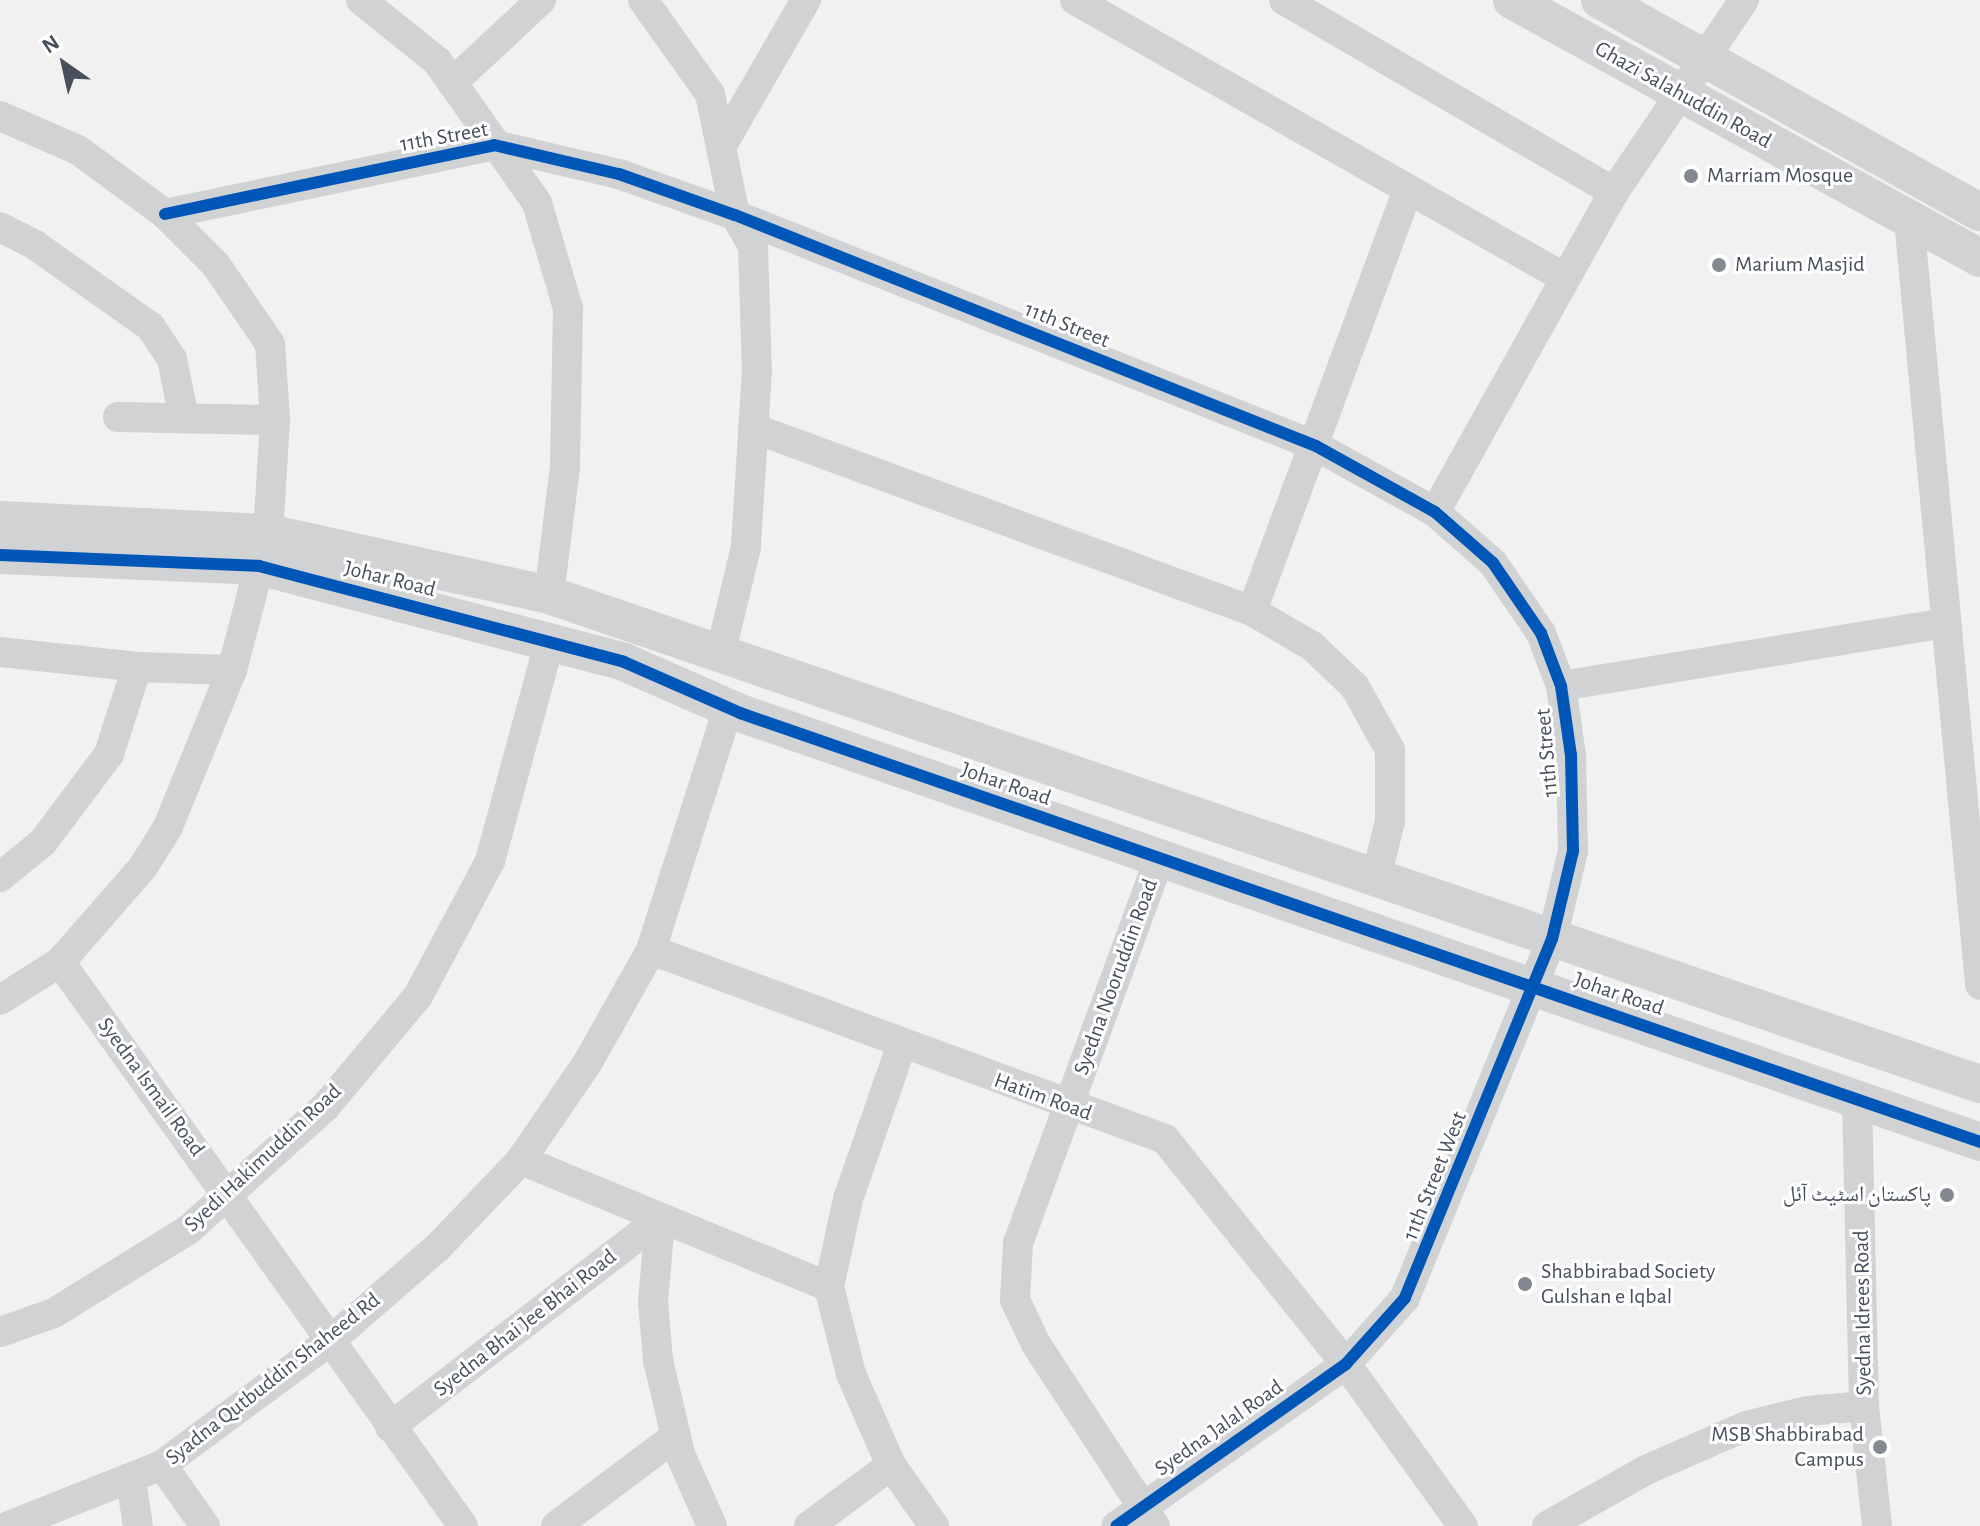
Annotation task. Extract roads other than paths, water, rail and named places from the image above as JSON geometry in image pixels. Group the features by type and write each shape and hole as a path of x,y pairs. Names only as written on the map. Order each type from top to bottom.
{"street":[{"path":"361,0 437,61 537,203 568,308 565,467 549,595"},
{"path":"452,83 541,0"},
{"path":"643,0 710,94 735,215 753,246 753,428 734,710"},
{"path":"721,147 806,0"},
{"path":"1075,0 1565,278"},
{"path":"1284,0 1614,192"},
{"name":"Ghazi Salahuddin Road","path":"1512,0 1980,258"},
{"name":"Ghazi Salahuddin Road","path":"1600,0 1980,212"},
{"path":"1435,512 1614,192 1744,0"},
{"path":"0,116 78,150 165,214 216,265 270,344 275,420 264,549 232,670 168,827 143,867 60,962 0,1000"},
{"name":"11th Street","path":"165,214 494,145 619,174 735,215 1316,446 1435,512 1493,563 1541,633 1561,686 1571,755 1573,851 1552,939 1532,985"},
{"path":"1252,611 1316,446 1408,190"},
{"path":"1909,219 1944,623 1980,985"},
{"path":"0,227 35,245 151,327 172,359 184,418"},
{"path":"118,417 275,420"},
{"path":"753,428 1252,611 1312,646 1355,687 1390,750 1390,821 1376,877"},
{"name":"Johar Road","path":"0,520 264,549 549,595 1980,1084"},
{"name":"Johar Road","path":"0,555 264,549 624,662 734,710 1980,1142"},
{"path":"1561,686 1944,623"},
{"name":"Syedi Hakimuddin Road","path":"0,1332 54,1313 188,1230 326,1106 418,996 490,861 550,640"},
{"path":"0,652 137,667 232,670"},
{"path":"0,877 43,842 109,754 137,667"},
{"name":"Syadna Qutbuddin Shaheed Rd","path":"9,1526 131,1481 162,1465 331,1340 437,1248 521,1160 588,1062 651,950 734,710"},
{"path":"1175,864 1205,821"},
{"name":"Syedna Nooruddin Road","path":"1148,1517 1036,1344 1015,1300 1018,1243 1068,1107 1175,864"},
{"name":"Hatim Road","path":"651,950 1068,1107 1165,1139 1346,1364 1463,1526"},
{"name":"Syedna Ismail Road","path":"60,962 229,1193 390,1427 463,1526"},
{"name":"11th Street West","path":"1346,1364 1405,1298 1532,985"},
{"path":"902,1044 848,1199 829,1287 851,1374 891,1465 934,1526"},
{"name":"Syedna Idrees Road","path":"1857,1099 1864,1406 1877,1526"},
{"path":"521,1160 829,1287"},
{"path":"660,1219 653,1302 658,1360 676,1436 712,1526"},
{"name":"Syedna Bhai Jee Bhai Road","path":"390,1427 660,1219"},
{"name":"Syedna Jalal Road","path":"1116,1526 1148,1517 1346,1364"},
{"path":"1547,1526 1646,1470 1746,1426 1808,1411 1864,1406"},
{"path":"556,1526 676,1436"},
{"path":"162,1465 205,1526"},
{"path":"809,1526 891,1465"},
{"path":"131,1481 138,1526"}],"place":[{"name":"Marriam Mosque","path":"1691,176"},
{"name":"Marium Masjid","path":"1719,265"},
{"name":"پاکستان اسٹیٹ آئل","path":"1947,1195"},
{"name":"Shabbirabad Society Gulshan e Iqbal","path":"1525,1284"},
{"name":"MSB Shabbirabad Campus","path":"1880,1447"}]}
